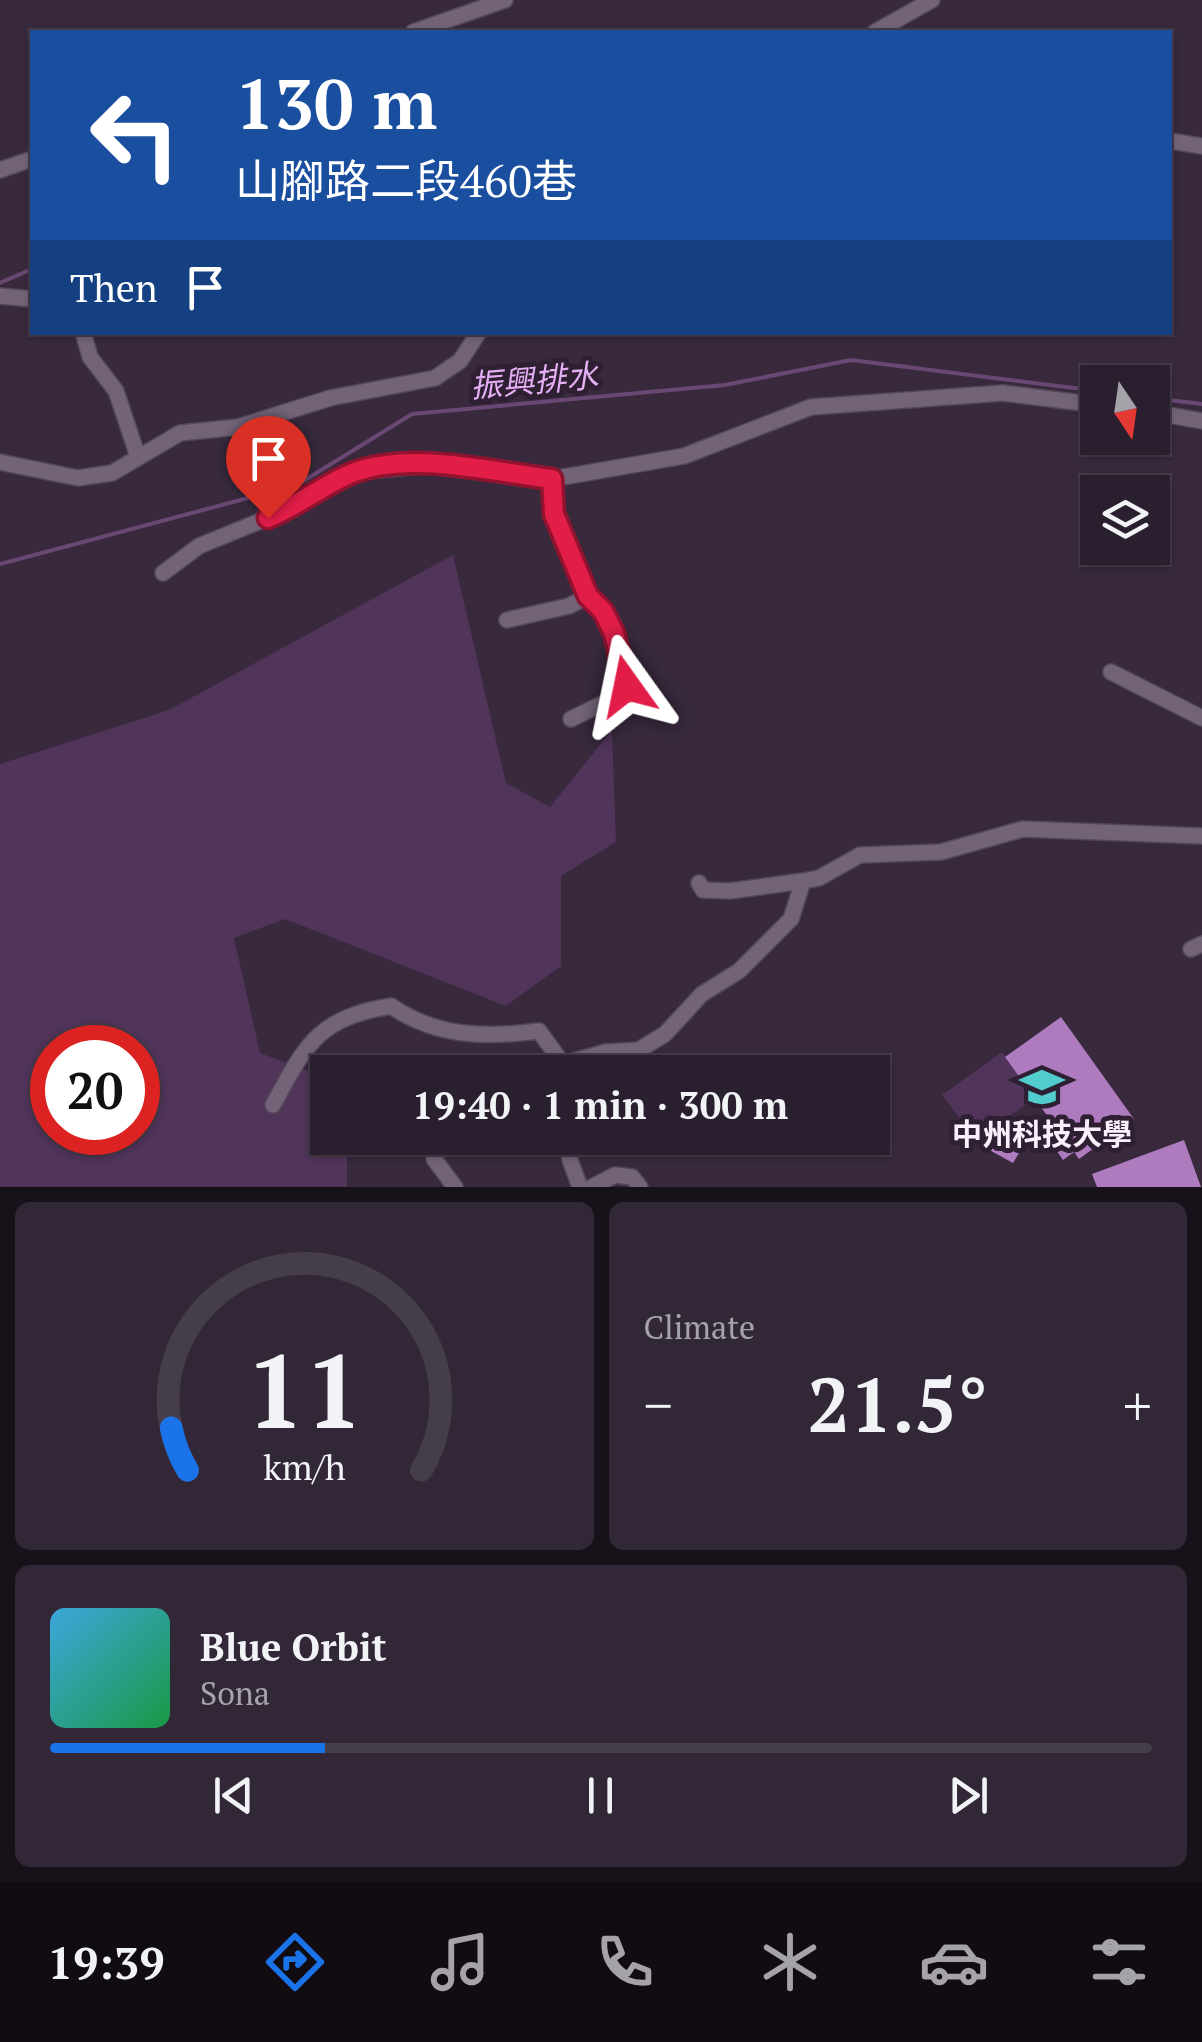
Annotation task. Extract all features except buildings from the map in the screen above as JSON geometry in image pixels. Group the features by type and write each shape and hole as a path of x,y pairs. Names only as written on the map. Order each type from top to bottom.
{"street":[{"path":"879,30 932,0"},
{"path":"419,30 496,3"},
{"path":"1172,141 1202,146"},
{"path":"0,170 30,161"},
{"path":"0,296 30,299"},
{"path":"85,335 90,357 116,392 138,458"},
{"path":"0,462 78,478 112,473 180,433 238,427 330,398 436,378 460,360 477,335"},
{"path":"163,572 199,546 302,504 355,472 430,465 552,479 684,456 811,407 1003,393 1080,403"},
{"path":"1170,415 1202,420"},
{"path":"552,479 554,514 588,596 603,611 614,633 628,678 618,696 571,719"},
{"path":"508,620 569,606 588,596"},
{"path":"1110,672 1202,718"},
{"path":"699,883 703,890 730,891 802,881 819,878 860,855 941,852 1023,828 1202,836"},
{"path":"598,1055 639,1050 665,1034 702,994 739,971 791,919 802,881"},
{"path":"273,1105 304,1049 323,1028 355,1012 391,1006 421,1026 472,1035 538,1031 554,1055"},
{"path":"572,1155 580,1187"},
{"path":"434,1159 456,1187"},
{"path":"592,1187 615,1175 632,1177 640,1187"}],"shaded area":[{"path":"453,555 506,783 550,807 612,730 616,842 561,876 561,966 506,1006 285,919 234,938 260,1053 310,1072 310,1155 347,1155 347,1187 0,1187 0,764 169,710"},
{"path":"1002,1052 1035,1098 976,1140 942,1095"}],"waterway":[{"path":"0,283 30,270"},
{"name":"振興排水","path":"0,564 297,485 412,414 725,385 851,360 1080,389"},
{"name":"振興排水","path":"1170,400 1202,404"}],"place":[{"name":"中州科技大學","path":"1042,1087"}],"route":[{"path":"268,518 302,504 355,472 430,465 552,479 554,514 588,596 603,611 614,633 624,660 627,686"}]}
